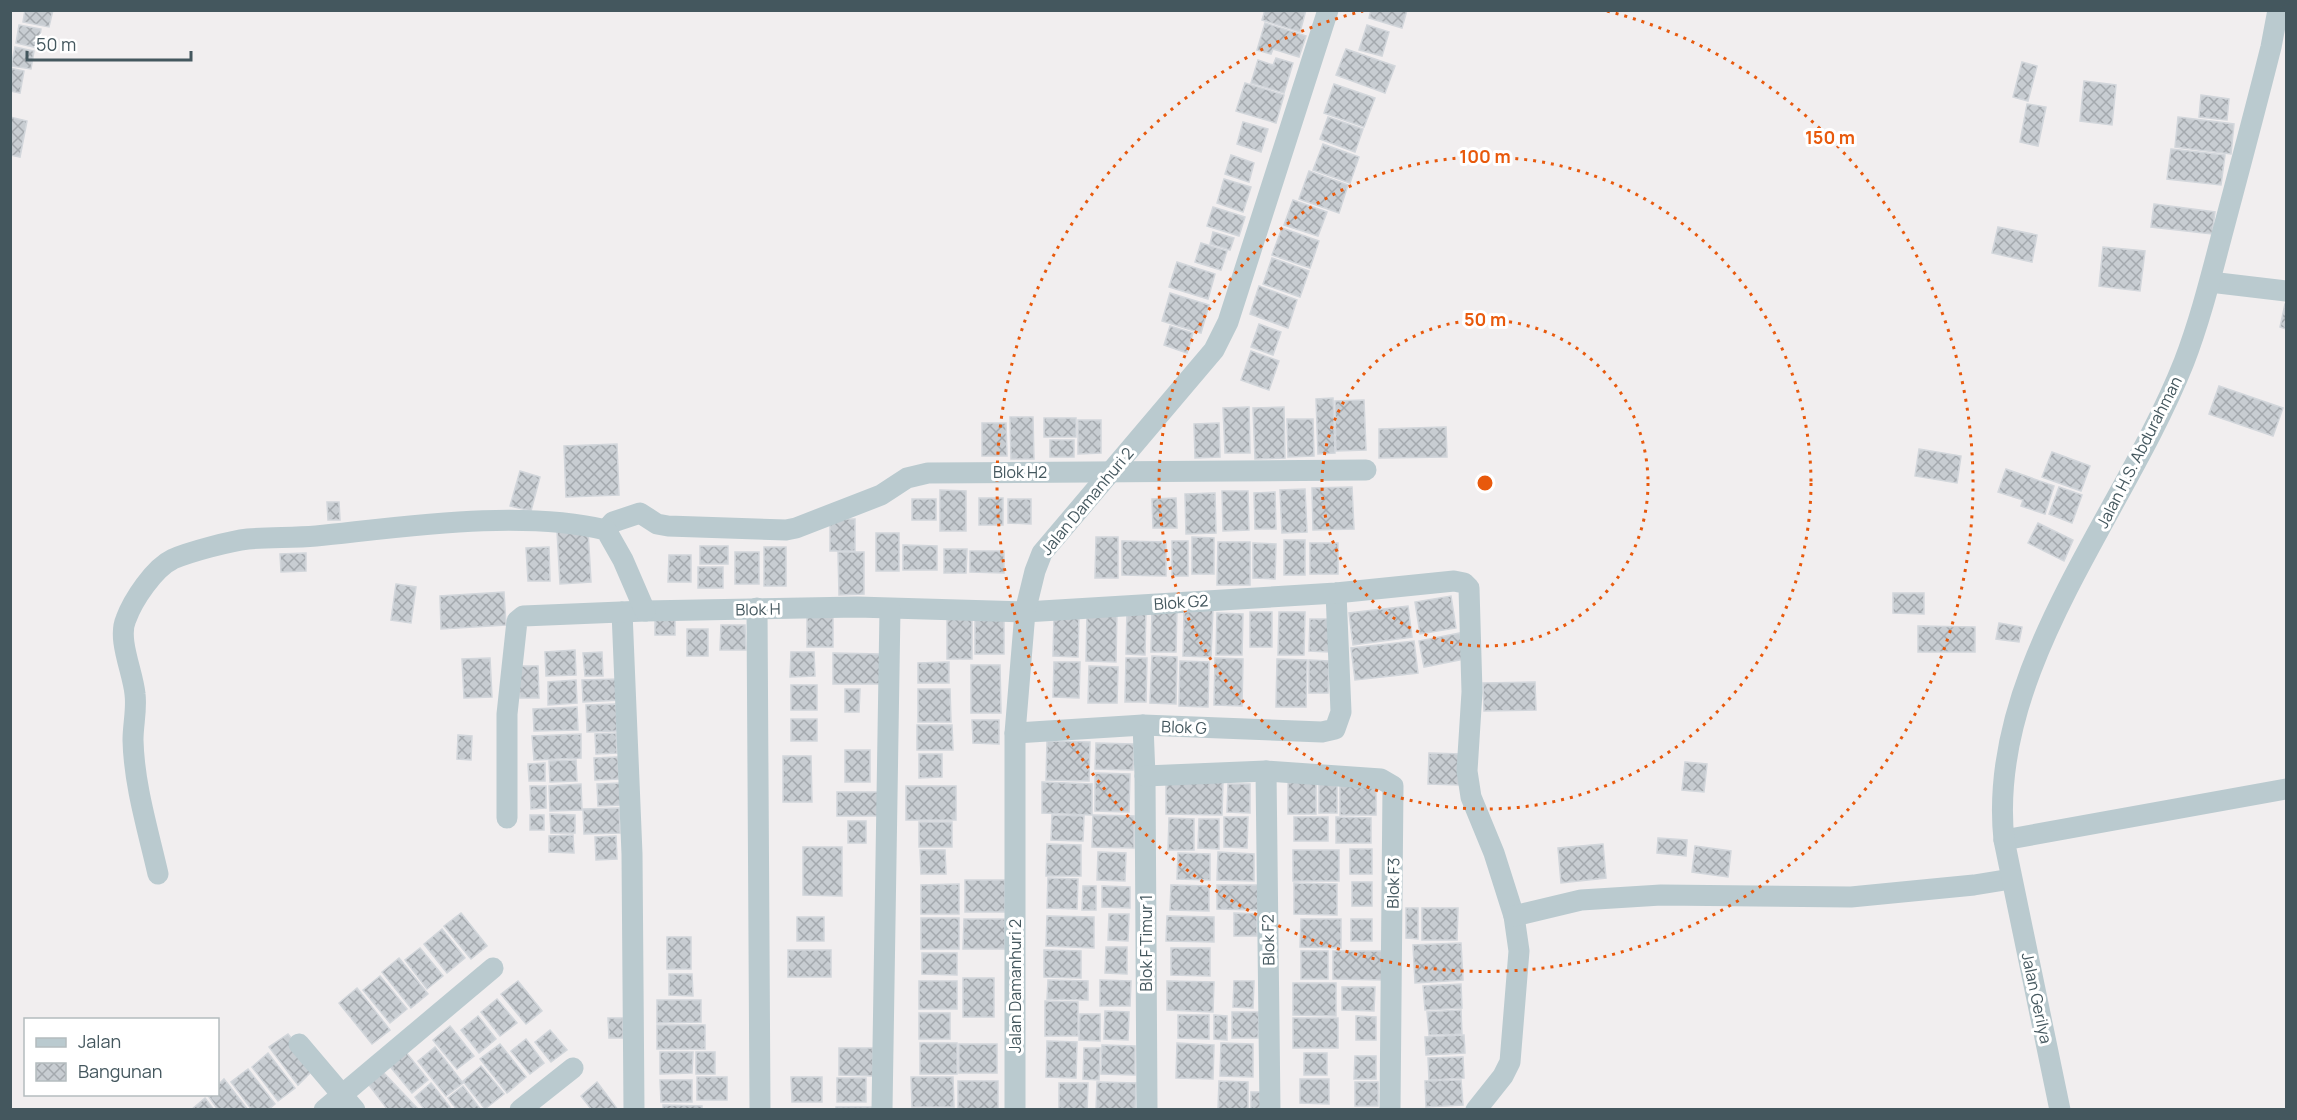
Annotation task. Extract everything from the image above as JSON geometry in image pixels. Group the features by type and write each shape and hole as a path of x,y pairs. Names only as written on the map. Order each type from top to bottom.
{"street":[{"name":"Jalan Damanhuri 2","path":"1015,1110 1015,733 1025,612 1035,571 1042,553 1214,350 1228,322 1328,10"},
{"name":"Jalan H.S. Abdurahman","path":"2012,883 2001,813 2014,719 2038,648 2164,407 2184,362 2279,48 2278,10"},
{"path":"2210,282 2286,291"},
{"name":"Blok H2","path":"606,530 613,522 640,513 657,524 668,526 786,530 881,495 907,478 928,473 1366,470"},
{"path":"158,874 138,784 133,738 135,694 123,634 126,618 143,589 167,562 184,555 244,539 309,537 501,521 583,526 606,530 645,610"},
{"name":"Blok G2","path":"1025,612 1336,593 1454,581 1464,583 1469,588 1472,692 1467,771 1471,797 1494,853 1514,916"},
{"name":"Blok G","path":"1015,733 1143,725 1322,732 1335,729 1341,712 1336,593"},
{"path":"757,608 760,1110"},
{"name":"Blok H","path":"507,819 507,714 517,621 523,616 645,610 757,608 1025,612"},
{"path":"882,1110 890,609"},
{"path":"622,612 632,854 634,1110"},
{"name":"Blok F Timur 1","path":"1143,725 1147,1110"},
{"path":"1145,776 1266,771"},
{"name":"Blok F2","path":"1266,771 1270,1110"},
{"name":"Blok F3","path":"1266,771 1381,779 1393,786 1390,1110"},
{"path":"2004,840 2286,789"},
{"path":"1476,1110 1503,1076 1510,1062 1519,951 1514,916 1581,900 1661,895 1851,897 2012,883"},
{"name":"Jalan Gerilya","path":"2012,883 2060,1110"},
{"path":"324,1110 349,1102 494,968"},
{"path":"299,1044 349,1102"},
{"path":"520,1110 573,1068"}],"building":[{"path":"25,10 53,10 49,27 23,22"},
{"path":"1265,10 1306,10 1300,32 1262,20"},
{"path":"1371,10 1407,10 1402,28 1369,18"},
{"path":"1265,23 1306,36 1299,57 1273,49 1271,54 1257,50"},
{"path":"19,25 41,29 38,48 16,43"},
{"path":"1367,25 1389,32 1382,56 1359,50"},
{"path":"15,47 34,51 31,69 11,66"},
{"path":"1346,49 1395,66 1385,93 1336,75"},
{"path":"1276,58 1293,63 1284,93 1251,83 1258,60 1273,65"},
{"path":"2022,62 2037,66 2028,101 2013,97"},
{"path":"10,68 24,71 20,93 10,91"},
{"path":"2084,81 2116,85 2112,125 2080,121"},
{"path":"1245,83 1284,95 1276,123 1236,111"},
{"path":"1334,84 1375,98 1364,127 1324,113"},
{"path":"2201,95 2229,99 2227,120 2199,117"},
{"path":"2027,104 2046,107 2038,146 2020,142"},
{"path":"10,117 27,121 20,157 10,155"},
{"path":"1328,117 1363,129 1355,152 1320,139"},
{"path":"2178,117 2234,124 2231,154 2175,147"},
{"path":"1243,122 1268,129 1261,152 1237,144"},
{"path":"1323,144 1359,157 1350,183 1313,170"},
{"path":"2171,149 2225,155 2221,185 2167,179"},
{"path":"1231,155 1254,163 1249,182 1225,174"},
{"path":"1309,171 1348,185 1339,213 1299,199"},
{"path":"1224,179 1251,187 1243,212 1217,203"},
{"path":"1293,200 1327,212 1318,236 1284,225"},
{"path":"2154,204 2215,212 2212,234 2151,227"},
{"path":"1213,207 1245,217 1239,236 1207,226"},
{"path":"1998,227 2037,235 2032,262 1992,253"},
{"path":"1282,228 1319,241 1310,268 1272,255"},
{"path":"1213,232 1234,238 1230,250 1210,244"},
{"path":"1201,243 1227,251 1221,270 1195,262"},
{"path":"2103,247 2145,251 2140,291 2099,286"},
{"path":"1272,258 1309,271 1300,297 1263,284"},
{"path":"1177,262 1215,274 1208,299 1169,287"},
{"path":"1259,286 1297,300 1288,328 1250,314"},
{"path":"1170,293 1209,305 1201,333 1162,321"},
{"path":"2286,304 2286,329 2280,327"},
{"path":"1259,324 1281,332 1273,355 1251,347"},
{"path":"1170,326 1193,333 1187,353 1164,345"},
{"path":"1251,351 1279,361 1269,390 1241,380"},
{"path":"2219,386 2283,408 2273,436 2209,414"},
{"path":"1333,398 1335,453 1318,454 1316,399"},
{"path":"1364,400 1366,450 1336,451 1335,401"},
{"path":"1249,407 1250,453 1225,453 1223,408"},
{"path":"1284,407 1285,458 1255,459 1253,408"},
{"path":"1010,417 1033,417 1034,459 1011,459"},
{"path":"1044,418 1076,418 1076,437 1044,437"},
{"path":"1287,419 1313,419 1314,456 1288,457"},
{"path":"1078,420 1101,420 1101,453 1078,454"},
{"path":"982,423 1006,423 1007,456 982,456"},
{"path":"1219,423 1220,457 1195,458 1194,424"},
{"path":"1446,427 1447,457 1379,458 1379,429"},
{"path":"1050,440 1074,440 1074,457 1050,457"},
{"path":"617,444 619,495 566,497 564,446"},
{"path":"1919,449 1961,456 1957,483 1915,476"},
{"path":"2052,452 2090,466 2081,491 2042,477"},
{"path":"2006,469 2054,486 2045,514 2021,506 2023,500 1998,492"},
{"path":"520,471 540,477 531,511 510,506"},
{"path":"1352,487 1354,529 1313,530 1312,488"},
{"path":"2059,487 2082,495 2072,523 2049,514"},
{"path":"1305,489 1307,532 1282,533 1280,490"},
{"path":"940,490 966,491 966,531 940,531"},
{"path":"1222,491 1248,491 1249,530 1223,531"},
{"path":"1275,492 1276,529 1255,529 1254,493"},
{"path":"1215,493 1216,533 1186,534 1185,494"},
{"path":"979,498 1003,498 1003,525 979,525"},
{"path":"1176,498 1177,528 1153,528 1152,499"},
{"path":"912,499 936,499 936,520 912,520"},
{"path":"1008,499 1031,499 1031,524 1008,523"},
{"path":"327,502 339,502 340,520 328,520"},
{"path":"830,519 855,519 855,551 830,551"},
{"path":"2038,523 2073,540 2064,561 2028,543"},
{"path":"588,530 591,582 560,584 557,531"},
{"path":"876,533 899,533 899,571 876,571"},
{"path":"1096,537 1118,537 1118,578 1095,578"},
{"path":"1192,537 1214,538 1214,574 1192,574"},
{"path":"1284,540 1305,540 1305,575 1284,575"},
{"path":"1122,541 1166,542 1166,576 1122,575"},
{"path":"1172,541 1188,541 1188,576 1172,576"},
{"path":"1218,542 1250,542 1250,585 1217,585"},
{"path":"1253,543 1276,544 1275,579 1253,578"},
{"path":"1310,543 1338,543 1338,574 1310,574"},
{"path":"903,545 937,546 937,570 903,570"},
{"path":"700,546 728,546 728,564 700,564"},
{"path":"549,547 550,581 528,581 526,548"},
{"path":"764,547 786,547 786,586 764,586"},
{"path":"944,549 967,549 966,573 944,573"},
{"path":"970,551 1004,551 1004,573 970,572"},
{"path":"735,552 759,552 759,584 735,584"},
{"path":"838,552 864,552 864,594 839,595"},
{"path":"306,553 306,571 281,572 280,554"},
{"path":"669,555 691,555 691,582 668,582"},
{"path":"698,567 723,567 723,588 698,588"},
{"path":"396,584 416,587 411,623 391,620"},
{"path":"504,592 506,625 441,629 440,596"},
{"path":"1893,593 1924,593 1924,614 1893,613"},
{"path":"1451,596 1456,628 1420,634 1415,602"},
{"path":"1408,606 1412,637 1353,645 1349,613"},
{"path":"1127,609 1146,609 1145,655 1126,654"},
{"path":"1152,609 1177,609 1176,652 1151,652"},
{"path":"1184,609 1213,609 1211,657 1183,656"},
{"path":"655,611 675,611 675,635 655,635"},
{"path":"1087,611 1117,612 1116,662 1086,661"},
{"path":"1250,612 1272,612 1272,647 1250,647"},
{"path":"1279,612 1305,612 1304,655 1278,655"},
{"path":"1217,613 1243,614 1242,655 1216,655"},
{"path":"1054,615 1079,615 1078,657 1053,656"},
{"path":"807,616 833,616 833,647 807,647"},
{"path":"975,616 1004,616 1004,654 975,654"},
{"path":"947,618 972,618 972,659 947,659"},
{"path":"1310,619 1329,619 1329,652 1309,651"},
{"path":"1999,623 2022,627 2019,642 1996,639"},
{"path":"721,625 745,625 746,650 720,650"},
{"path":"1918,626 1975,627 1975,652 1918,652"},
{"path":"687,629 708,629 708,656 687,656"},
{"path":"1460,633 1465,659 1424,667 1419,641"},
{"path":"1414,641 1418,673 1355,680 1351,648"},
{"path":"575,650 576,675 546,676 545,652"},
{"path":"602,652 603,676 585,676 583,653"},
{"path":"791,652 814,652 815,676 790,677"},
{"path":"833,653 880,654 881,684 833,684"},
{"path":"1152,656 1177,657 1176,704 1150,703"},
{"path":"490,658 492,697 464,698 462,659"},
{"path":"1126,658 1147,658 1146,702 1125,702"},
{"path":"1215,658 1243,659 1242,706 1214,705"},
{"path":"1277,659 1307,660 1306,707 1276,707"},
{"path":"1309,660 1329,661 1328,693 1309,693"},
{"path":"1180,661 1209,662 1208,707 1179,706"},
{"path":"949,662 949,683 918,683 918,663"},
{"path":"1054,662 1080,662 1079,698 1053,697"},
{"path":"971,665 1000,665 1001,713 971,713"},
{"path":"518,666 538,666 539,698 520,698"},
{"path":"1089,666 1118,667 1117,703 1088,703"},
{"path":"620,679 620,700 583,702 582,680"},
{"path":"576,680 577,703 548,705 548,682"},
{"path":"1535,682 1536,710 1484,711 1483,683"},
{"path":"791,685 817,685 817,710 791,710"},
{"path":"845,689 860,689 859,712 845,712"},
{"path":"918,689 950,689 951,722 918,722"},
{"path":"616,704 617,731 587,732 586,705"},
{"path":"577,707 578,730 534,731 533,709"},
{"path":"791,719 817,719 817,741 791,741"},
{"path":"972,720 999,720 999,744 973,743"},
{"path":"917,725 952,725 953,750 917,750"},
{"path":"616,733 617,753 596,754 595,734"},
{"path":"581,734 581,758 534,760 532,736"},
{"path":"458,735 472,736 471,760 457,759"},
{"path":"1047,741 1090,742 1089,781 1046,780"},
{"path":"1096,743 1134,744 1133,770 1095,769"},
{"path":"845,750 870,750 870,782 845,782"},
{"path":"1429,753 1461,754 1460,785 1428,784"},
{"path":"919,754 942,754 942,777 919,778"},
{"path":"783,756 811,756 812,802 783,802"},
{"path":"618,757 619,779 595,780 594,758"},
{"path":"576,760 577,781 550,782 549,761"},
{"path":"1685,762 1707,764 1704,792 1682,790"},
{"path":"545,763 545,781 529,781 528,764"},
{"path":"1095,773 1130,774 1129,812 1095,811"},
{"path":"1166,780 1223,781 1222,815 1166,814"},
{"path":"1288,781 1316,781 1316,814 1288,814"},
{"path":"1340,781 1376,782 1376,815 1340,815"},
{"path":"1042,782 1092,784 1092,815 1042,813"},
{"path":"620,783 621,805 598,806 597,784"},
{"path":"1319,783 1337,783 1337,813 1319,813"},
{"path":"581,784 582,810 550,811 549,786"},
{"path":"1228,784 1250,784 1250,813 1227,812"},
{"path":"530,786 546,786 546,808 531,809"},
{"path":"906,786 956,786 956,820 906,820"},
{"path":"837,792 882,792 882,816 837,816"},
{"path":"619,808 620,833 584,834 583,809"},
{"path":"550,814 575,815 575,833 551,833"},
{"path":"530,815 544,815 544,830 530,830"},
{"path":"1052,815 1084,816 1083,841 1051,840"},
{"path":"1093,815 1134,816 1134,848 1092,847"},
{"path":"1224,817 1248,817 1247,848 1224,847"},
{"path":"1294,817 1328,817 1328,841 1294,841"},
{"path":"1336,817 1371,818 1371,843 1336,843"},
{"path":"1169,818 1194,819 1194,850 1168,850"},
{"path":"1199,819 1219,819 1219,849 1198,848"},
{"path":"848,821 866,821 866,843 848,843"},
{"path":"919,822 952,822 952,847 919,847"},
{"path":"573,835 574,853 549,852 549,836"},
{"path":"616,836 617,859 596,860 595,837"},
{"path":"1658,838 1687,840 1686,856 1657,853"},
{"path":"1047,844 1081,845 1081,876 1046,876"},
{"path":"1603,844 1606,878 1561,883 1558,848"},
{"path":"1695,846 1731,851 1728,877 1692,872"},
{"path":"803,847 842,847 842,896 803,895"},
{"path":"1350,849 1372,849 1372,874 1350,874"},
{"path":"920,850 945,850 946,874 921,874"},
{"path":"1293,850 1339,850 1339,881 1293,881"},
{"path":"1098,852 1126,853 1125,881 1097,880"},
{"path":"1218,852 1254,854 1254,881 1217,880"},
{"path":"1178,853 1210,854 1210,880 1177,879"},
{"path":"1048,878 1078,879 1077,909 1047,908"},
{"path":"965,880 1005,880 1005,912 965,912"},
{"path":"1352,882 1372,882 1372,906 1352,906"},
{"path":"1294,883 1337,884 1337,915 1294,914"},
{"path":"959,884 959,914 921,914 921,885"},
{"path":"1171,885 1209,886 1209,911 1170,910"},
{"path":"1217,885 1259,885 1258,910 1217,909"},
{"path":"1083,886 1096,886 1096,910 1082,910"},
{"path":"1102,886 1130,887 1130,908 1102,907"},
{"path":"1406,908 1418,908 1418,939 1406,938"},
{"path":"1422,908 1458,908 1457,940 1422,940"},
{"path":"461,913 487,946 471,959 444,926"},
{"path":"1234,913 1257,914 1257,936 1234,936"},
{"path":"1109,914 1129,914 1128,941 1108,940"},
{"path":"1047,916 1094,917 1094,948 1046,946"},
{"path":"1167,916 1214,917 1214,942 1166,941"},
{"path":"797,917 824,917 824,941 797,941"},
{"path":"921,918 959,918 959,949 921,949"},
{"path":"964,919 1005,919 1005,949 963,949"},
{"path":"1301,919 1341,919 1341,948 1300,947"},
{"path":"1351,919 1372,919 1372,941 1351,941"},
{"path":"442,929 465,958 447,973 424,944"},
{"path":"667,937 691,937 691,969 667,969"},
{"path":"1461,943 1463,980 1415,983 1413,945"},
{"path":"1106,947 1127,947 1127,974 1105,973"},
{"path":"420,948 443,976 427,989 405,960"},
{"path":"1171,948 1210,948 1210,976 1171,975"},
{"path":"788,950 831,950 831,977 788,977"},
{"path":"1044,950 1081,951 1081,978 1044,977"},
{"path":"1301,951 1328,951 1328,979 1301,979"},
{"path":"1333,951 1385,951 1384,980 1333,979"},
{"path":"922,953 957,953 957,975 922,974"},
{"path":"399,958 428,994 411,1008 382,972"},
{"path":"669,974 692,974 693,996 669,995"},
{"path":"380,976 407,1009 390,1023 363,990"},
{"path":"963,978 994,978 994,1017 963,1017"},
{"path":"1048,980 1088,981 1088,1000 1047,999"},
{"path":"1100,980 1131,981 1130,1006 1100,1006"},
{"path":"518,981 542,1011 526,1024 501,994"},
{"path":"919,981 957,981 957,1009 919,1009"},
{"path":"1167,981 1214,982 1213,1012 1167,1010"},
{"path":"1234,981 1254,981 1253,1008 1233,1007"},
{"path":"1293,983 1336,983 1336,1016 1293,1015"},
{"path":"1461,984 1462,1008 1425,1010 1423,986"},
{"path":"1342,987 1375,987 1374,1011 1342,1010"},
{"path":"357,988 390,1030 372,1044 339,1003"},
{"path":"497,999 517,1023 500,1036 481,1012"},
{"path":"657,1000 701,1000 701,1022 657,1023"},
{"path":"1045,1001 1078,1002 1078,1036 1045,1036"},
{"path":"1461,1010 1462,1034 1429,1035 1427,1012"},
{"path":"1105,1011 1129,1012 1128,1040 1104,1039"},
{"path":"1232,1012 1259,1012 1258,1038 1232,1038"},
{"path":"919,1013 950,1013 950,1039 919,1039"},
{"path":"1080,1014 1100,1014 1100,1041 1079,1040"},
{"path":"1178,1015 1209,1015 1209,1039 1178,1038"},
{"path":"1214,1015 1227,1016 1227,1040 1214,1039"},
{"path":"478,1016 496,1039 479,1053 461,1030"},
{"path":"1356,1016 1376,1017 1376,1040 1356,1040"},
{"path":"608,1018 623,1018 623,1038 609,1038"},
{"path":"1293,1018 1338,1018 1338,1048 1293,1048"},
{"path":"657,1025 705,1025 705,1049 657,1049"},
{"path":"450,1026 474,1056 457,1069 433,1040"},
{"path":"550,1030 567,1050 551,1062 535,1042"},
{"path":"288,1034 315,1068 298,1085 269,1047"},
{"path":"1464,1035 1465,1053 1426,1055 1425,1037"},
{"path":"526,1039 544,1063 530,1074 511,1051"},
{"path":"1047,1041 1077,1042 1076,1078 1046,1077"},
{"path":"920,1043 957,1043 957,1074 920,1074"},
{"path":"1177,1043 1214,1045 1213,1079 1176,1078"},
{"path":"1221,1043 1253,1044 1253,1077 1220,1076"},
{"path":"500,1044 526,1077 507,1093 480,1059"},
{"path":"959,1044 997,1044 997,1073 959,1073"},
{"path":"1102,1045 1135,1046 1135,1075 1101,1074"},
{"path":"435,1047 463,1083 446,1096 418,1061"},
{"path":"839,1048 873,1048 873,1076 839,1075"},
{"path":"1084,1048 1100,1048 1099,1080 1083,1079"},
{"path":"405,1051 428,1080 412,1093 388,1064"},
{"path":"660,1052 693,1052 692,1073 660,1074"},
{"path":"696,1052 715,1052 715,1074 696,1074"},
{"path":"268,1053 295,1088 278,1101 252,1067"},
{"path":"1304,1053 1327,1053 1327,1075 1304,1075"},
{"path":"1355,1056 1376,1056 1376,1079 1354,1079"},
{"path":"1463,1057 1464,1078 1429,1080 1428,1058"},
{"path":"481,1066 504,1094 485,1109 463,1081"},
{"path":"248,1069 275,1104 268,1110 252,1110 231,1082"},
{"path":"382,1071 419,1110 388,1110 369,1085"},
{"path":"697,1077 727,1077 727,1100 697,1100"},
{"path":"791,1077 822,1077 822,1102 792,1102"},
{"path":"911,1077 953,1077 954,1107 912,1107"},
{"path":"837,1078 866,1078 866,1102 837,1102"},
{"path":"224,1079 248,1110 218,1110 208,1096 219,1096 219,1084"},
{"path":"1300,1079 1329,1079 1329,1104 1300,1103"},
{"path":"660,1080 692,1080 692,1102 661,1102"},
{"path":"1461,1080 1463,1105 1426,1107 1425,1081"},
{"path":"958,1081 998,1081 998,1110 958,1110"},
{"path":"1219,1081 1248,1082 1248,1110 1218,1110"},
{"path":"597,1082 618,1110 592,1110 581,1096"},
{"path":"1097,1082 1136,1083 1135,1110 1096,1110"},
{"path":"1355,1082 1378,1082 1378,1106 1355,1106"},
{"path":"431,1083 450,1107 446,1110 425,1110 415,1097"},
{"path":"1059,1083 1088,1083 1087,1110 1059,1110"},
{"path":"463,1086 481,1110 457,1110 448,1098"},
{"path":"1251,1092 1265,1092 1264,1110 1251,1110"},
{"path":"205,1098 214,1110 191,1110"},
{"path":"663,1105 702,1106 702,1110 663,1110"},
{"path":"836,1107 873,1107 873,1110 836,1110"}]}
